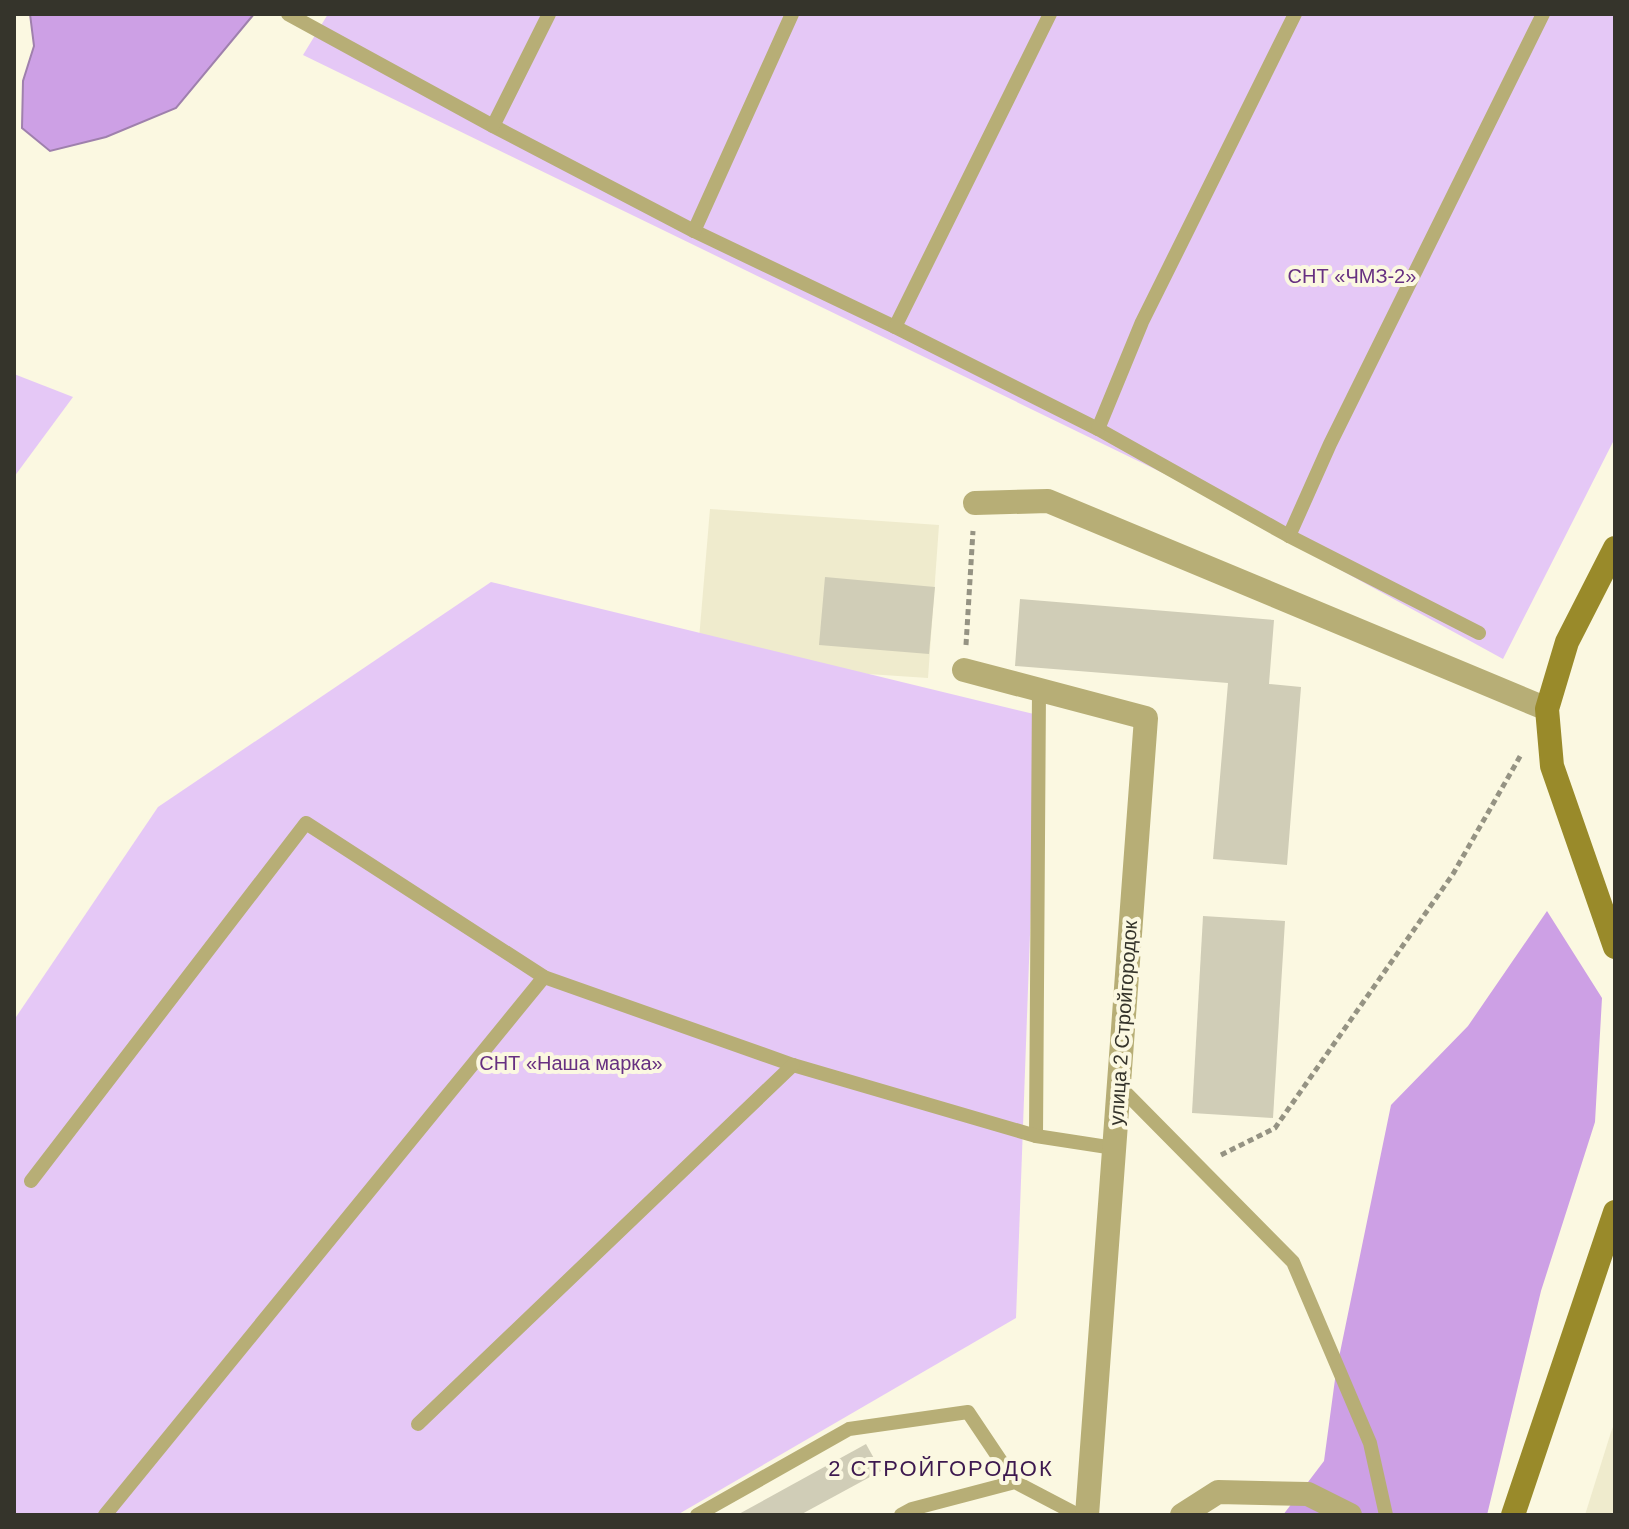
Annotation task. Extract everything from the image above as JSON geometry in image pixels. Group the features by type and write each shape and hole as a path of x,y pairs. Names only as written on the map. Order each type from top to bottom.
{"street":[{"path":"975,503 1048,501 1547,709"},
{"path":"1615,548 1567,642 1547,709 1552,766 1615,947"},
{"name":"улица 2 Стройгородок","path":"964,670 1146,718 1087,1515"},
{"path":"1513,1515 1615,1212"},
{"path":"1182,1515 1218,1492 1308,1494 1350,1515"}],"lane":[{"path":"288,14 694,231 1098,429 1289,536 1479,633"},
{"path":"493,126 549,14"},
{"path":"694,231 792,14"},
{"path":"895,327 1050,14"},
{"path":"1098,429 1142,322 1295,14"},
{"path":"1289,536 1330,444 1543,14"},
{"path":"1036,1136 1039,690"},
{"path":"31,1181 306,823 544,977 793,1065 1036,1136 1114,1148"},
{"path":"105,1515 544,977"},
{"path":"418,1424 793,1065"},
{"path":"1119,1085 1293,1262 1370,1443 1386,1515"},
{"path":"697,1515 849,1429 968,1412 1015,1482 1078,1515"},
{"path":"907,1513 1015,1482"}],"path":[{"path":"964,670 975,503"},
{"path":"1199,1167 1275,1128 1453,874 1524,750"}],"shaded area":[{"path":"30,14 254,14 176,108 106,137 50,151 22,128 23,81 34,46"},
{"path":"710,509 939,525 928,678 808,670 699,639"},
{"path":"1547,911 1602,998 1595,1122 1541,1291 1487,1515 1283,1515 1324,1461 1336,1372 1391,1105 1468,1026"},
{"path":"1615,1422 1615,1515 1585,1515 1611,1432"}],"green space":[{"name":"СНТ «ЧМЗ-2»","path":"328,14 1615,14 1615,438 1503,659 1171,477 303,55"},
{"path":"14,374 73,397 14,477"},
{"name":"СНТ «Наша марка»","path":"491,582 1038,715 1016,1318 677,1515 14,1515 14,1020 158,807"}],"building":[{"path":"825,577 935,587 929,654 819,645"},
{"path":"1020,599 1274,620 1269,684 1301,687 1287,865 1213,859 1228,683 1015,666"},
{"path":"1203,916 1285,921 1273,1118 1192,1113"},
{"path":"866,1444 881,1471 800,1515 737,1515"}],"district":[{"name":"2 СТРОЙГОРОДОК","path":"941,1468"}]}
